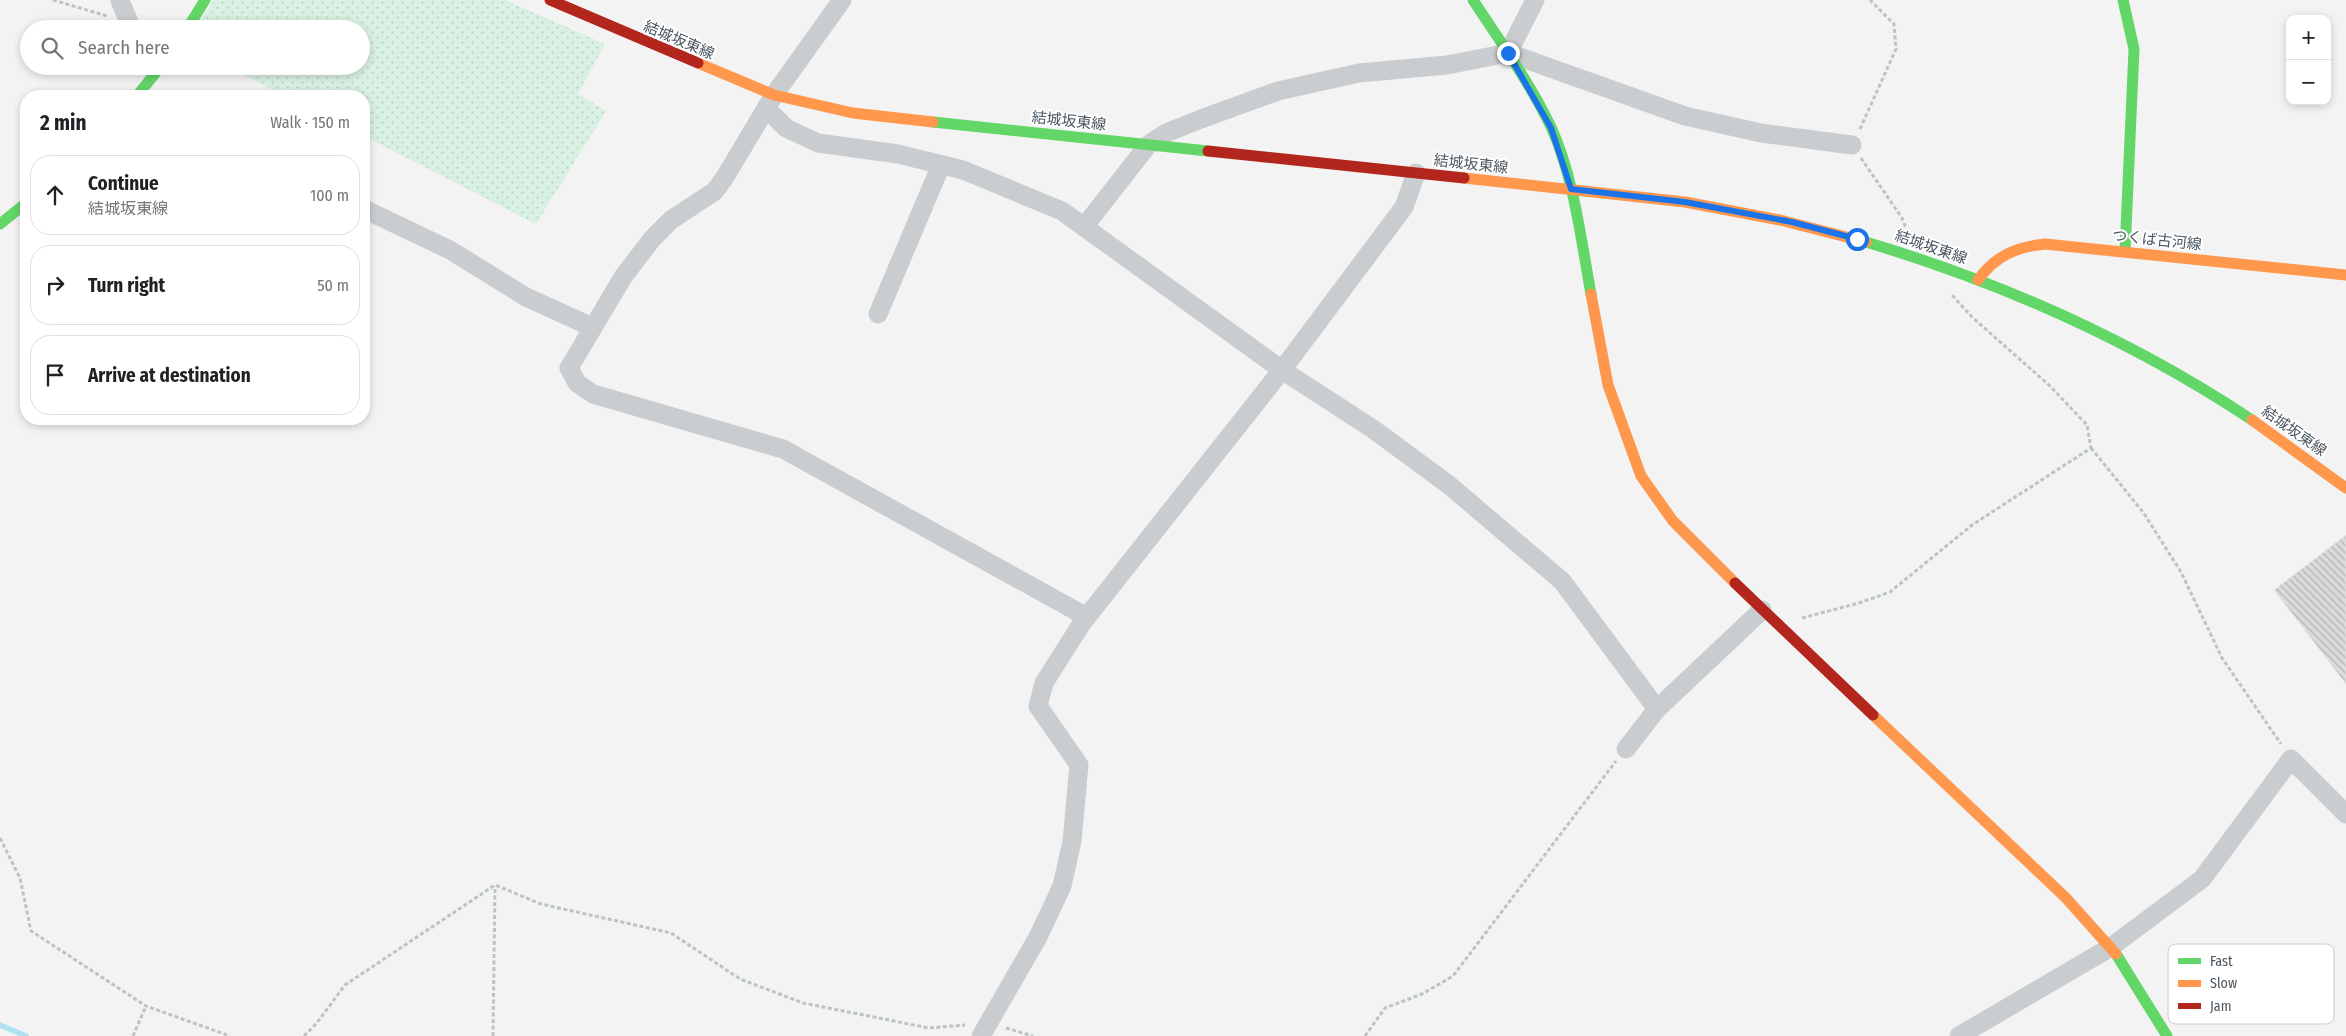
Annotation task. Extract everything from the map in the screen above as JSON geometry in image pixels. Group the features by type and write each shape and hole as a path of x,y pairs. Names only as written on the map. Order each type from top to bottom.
{"main road":[{"path":"193,20 205,0"},
{"name":"結城坂東線","path":"550,0 770,102 853,113 1685,202 1792,222 1917,257 2081,322 2174,370 2277,437 2346,488"},
{"path":"1473,0 1508,53 1551,128 1571,189 1608,385 1641,476 1673,521 1762,610 1780,624 2066,898 2111,947 2167,1036"},
{"path":"2123,0 2134,49 2125,251"},
{"path":"141,90 151,75"},
{"path":"0,224 20,208"},
{"name":"つくば古河線","path":"1978,280 1996,258 2010,250 2027,245 2045,244 2346,276"}],"street":[{"path":"113,18 120,0"},
{"path":"120,0 128,20"},
{"path":"842,0 770,102 726,177 715,191 671,220 652,239 623,277 569,368 577,383 593,394 783,449 1087,617"},
{"path":"1508,53 1535,0"},
{"path":"1084,227 1148,145 1166,133 1278,90 1360,73 1447,65 1508,53 1685,116 1761,133 1852,145"},
{"path":"155,75 159,90"},
{"path":"770,102 786,128 818,143 898,154 941,165 972,174 1062,211 1282,370 1373,429 1449,485 1562,581 1657,709"},
{"path":"878,314 941,165"},
{"path":"985,1030 1038,937 1062,886 1072,840 1079,765 1038,706 1044,683 1087,617 1282,370 1404,207 1416,173"},
{"path":"370,212 450,250 526,296 592,327"},
{"path":"1626,749 1657,709 1762,610"},
{"path":"1959,1036 2111,947 2202,879 2291,759 2346,814"}],"path":[{"path":"53,0 113,18"},
{"path":"1870,0 1894,24 1896,49 1852,145 1902,218 1917,257"},
{"path":"1948,291 1972,317 2050,386 2087,425 2091,448 2143,512 2181,572 2222,658 2291,759"},
{"path":"1780,624 1859,603 1890,592 1972,525 2091,448"},
{"path":"1364,1036 1385,1008 1422,994 1452,976 1626,749"},
{"path":"0,838 20,878 31,931 146,1006 230,1036"},
{"path":"495,885 541,904 671,933 740,979 803,1004 929,1028 985,1030 1033,1036"},
{"path":"304,1036 316,1024 345,986 495,885"},
{"path":"493,1036 495,885"},
{"path":"133,1036 146,1006"}],"green space":[{"path":"214,0 505,0 605,44 578,94 606,111 536,224 370,139 370,90 273,90 244,75 370,75 370,20 201,20"}],"building":[{"path":"2346,535 2346,684 2274,590"}],"waterway":[{"path":"0,1025 26,1036"}],"traffic: fast":[{"path":"193,20 205,0"},
{"path":"1473,0 1534,94 1559,146 1576,209 1591,294"},
{"path":"2123,0 2134,49 2125,251"},
{"path":"142,90 154,75"},
{"path":"933,122 1208,151"},
{"path":"0,224 20,208"},
{"path":"1866,242 1967,276 2066,317 2161,365 2207,391 2252,420"},
{"path":"2116,954 2167,1036"}],"traffic: slow":[{"path":"698,63 774,95 853,113 933,122"},
{"path":"1464,178 1685,202 1780,220 1866,242"},
{"path":"1978,280 1992,265 2007,254 2034,245 2045,244 2346,275"},
{"path":"1591,294 1608,385 1641,476 1673,521 1735,583"},
{"path":"2252,420 2346,488"},
{"path":"1873,715 2066,898 2116,954"}],"traffic: jam":[{"path":"550,0 698,63"},
{"path":"1208,151 1464,178"},
{"path":"1735,583 1873,715"}],"route":[{"path":"1508,53 1551,128 1571,189 1685,202 1792,222 1857,239"}]}
